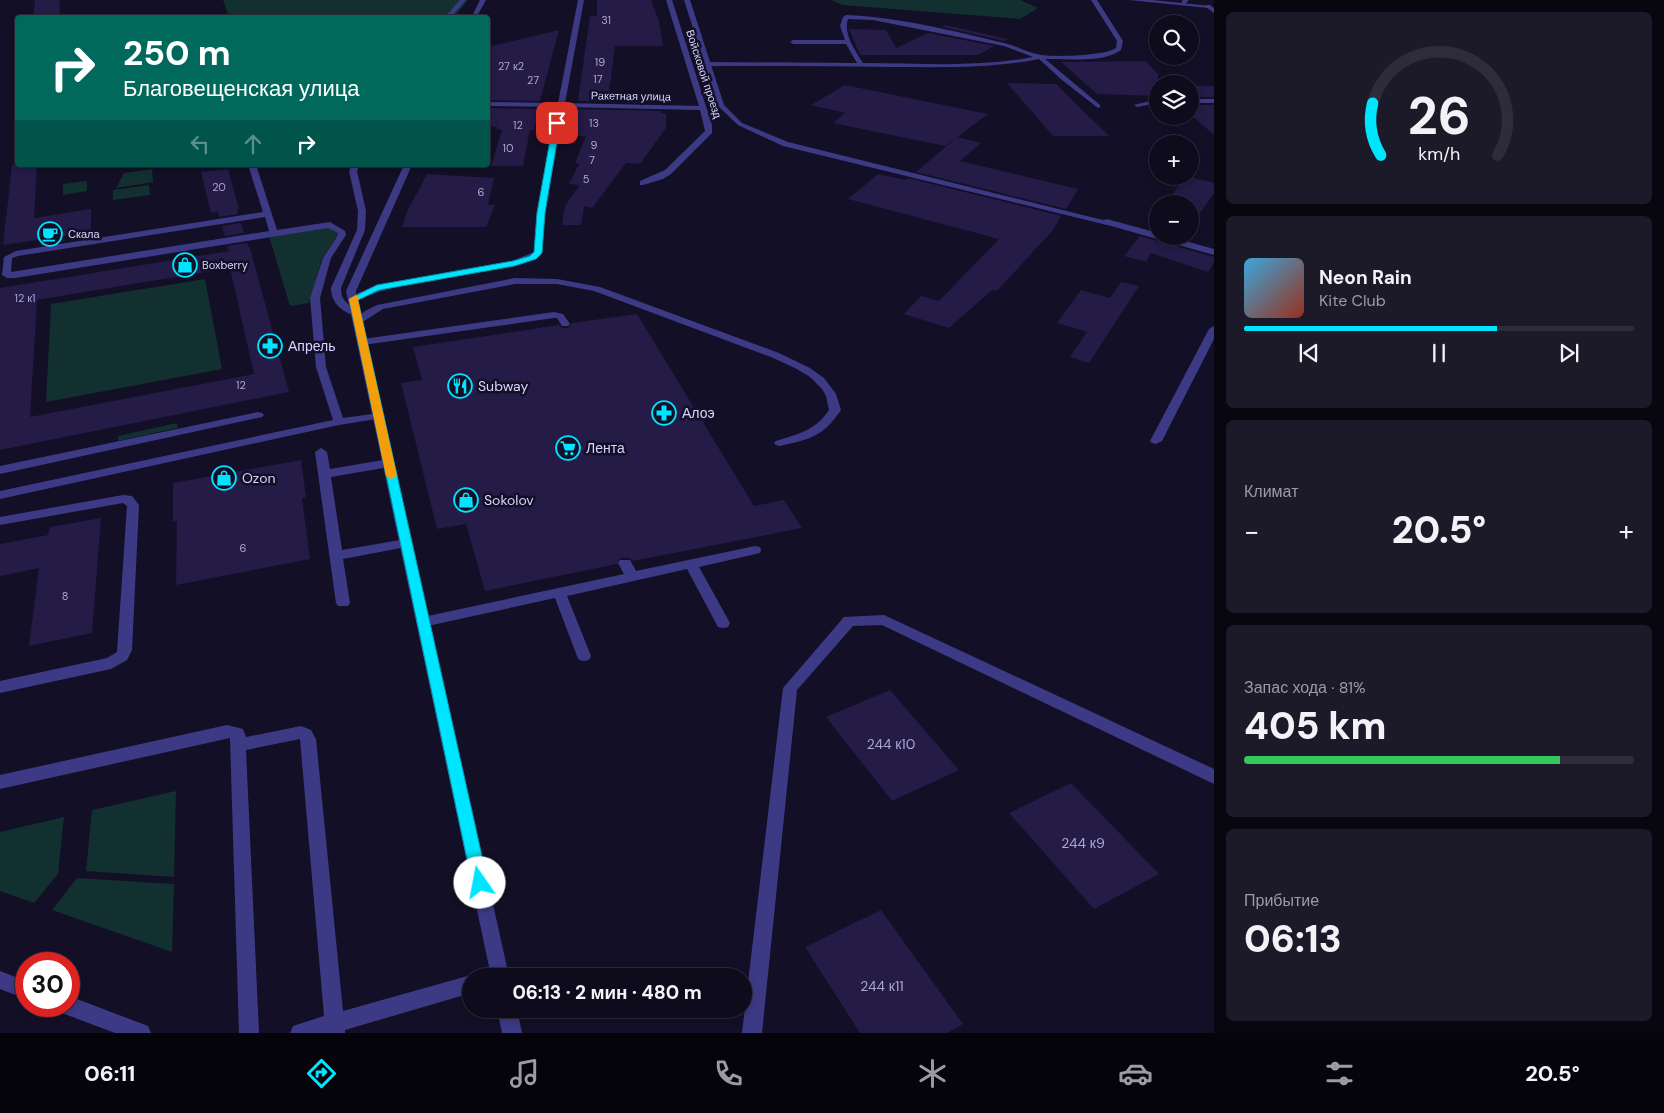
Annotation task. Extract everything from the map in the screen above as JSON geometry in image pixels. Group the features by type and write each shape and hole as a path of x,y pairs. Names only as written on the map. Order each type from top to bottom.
{"street":[{"path":"449,15 463,0"},
{"path":"475,15 483,0"},
{"path":"353,299 377,288 514,263 533,258 538,253 541,213 580,0"},
{"name":"Войсковой проезд","path":"643,183 668,172 709,131 669,0"},
{"path":"687,0 721,106 740,124 786,144 1106,222 1214,252"},
{"path":"707,64 862,66 1010,63 1040,57 1099,56 1113,53 1119,49 1120,41 1094,0"},
{"path":"1132,0 1185,2 1211,6 1214,11"},
{"path":"862,66 848,42 843,26 846,17 873,18 1005,44 1040,57 1098,106"},
{"path":"793,42 848,42"},
{"path":"1199,101 1214,101"},
{"path":"1137,105 1149,103"},
{"name":"Ракетная улица","path":"490,104 702,108"},
{"path":"253,167 274,233"},
{"path":"355,167 353,172 362,211 360,230 336,288 335,295 343,307 357,317"},
{"path":"407,167 351,291 498,968"},
{"path":"268,214 16,254 8,256 6,272 7,275 15,275 323,225 337,227 342,234 327,258 315,298 321,367 340,422"},
{"path":"357,317 380,307 515,281 532,280 571,283 597,289 801,366 819,381 831,395 835,410 826,424 808,435 780,443"},
{"path":"363,342 554,315 560,316 565,324"},
{"path":"468,327 472,338"},
{"path":"1156,440 1214,329"},
{"path":"0,470 258,415"},
{"path":"0,495 340,422 379,416"},
{"path":"321,452 343,602"},
{"path":"324,474 388,463"},
{"path":"0,521 123,499 128,499 133,505 125,650 122,656 111,663 0,687"},
{"path":"336,556 406,543"},
{"path":"423,622 755,550"},
{"path":"625,563 632,577"},
{"path":"691,564 723,623"},
{"path":"558,592 584,656"},
{"path":"752,1033 790,688 849,621 884,620 1214,777"},
{"path":"0,782 227,731 238,733 249,1033"},
{"path":"239,745 301,732 306,734 308,739 335,1028"},
{"path":"0,980 15,986"},
{"path":"300,1033 335,1028 462,987"},
{"path":"80,1010 141,1033"},
{"path":"509,1018 512,1033"}],"green space":[{"path":"223,0 468,0 456,15 228,15"},
{"path":"831,0 1020,0 1038,8 1020,19 842,5"},
{"path":"152,169 153,182 116,188 124,173"},
{"path":"87,181 87,191 63,195 63,184"},
{"path":"149,185 150,195 113,200 113,190"},
{"path":"331,227 339,233 322,259 309,303 290,306 269,236"},
{"path":"205,279 222,369 46,402 51,304"},
{"path":"177,423 178,428 118,441 118,436"},
{"path":"176,791 174,877 86,871 92,810"},
{"path":"64,817 58,874 34,903 0,891 0,832"},
{"path":"77,878 174,884 172,952 52,910"}],"building":[{"path":"35,0 60,0 59,15 33,15"},
{"path":"597,0 651,0 659,21 663,46 615,46 609,92 628,92 628,96 661,96 661,103 578,101 590,16 597,16"},
{"path":"945,25 1008,39 1005,41 942,27"},
{"path":"849,29 886,30 896,48 928,33 995,46 978,55 860,55"},
{"path":"559,30 540,101 490,100 490,47"},
{"path":"1146,61 1158,75 1149,75 1149,96 1097,94 1061,62"},
{"path":"1007,83 1056,84 1109,136 1053,136"},
{"path":"845,85 988,114 945,146 833,123 845,113 811,105"},
{"path":"1199,86 1214,86 1214,97 1199,97"},
{"path":"1199,105 1214,105 1214,135 1199,122"},
{"path":"490,108 540,109 534,130 530,130 523,166 491,166 502,130 496,129 497,127 490,126"},
{"path":"577,109 661,111 661,113 666,114 666,128 640,164 626,163 592,208 584,206 581,225 562,225 565,206 580,185 569,184 579,164 575,163 586,136 575,136"},
{"path":"957,137 981,143 960,161 1078,189 1066,209 916,172"},
{"path":"12,165 15,165 15,167 37,167 34,218 91,209 91,232 3,245"},
{"path":"228,169 239,209 237,209 238,214 219,217 218,212 211,213 201,172"},
{"path":"427,174 494,178 488,205 495,205 486,227 402,227 407,212"},
{"path":"878,174 906,180 908,178 1061,216 1053,230 997,291 992,290 949,328 904,314 921,296 939,301 999,239 848,199"},
{"path":"1199,179 1214,183 1214,193 1199,214 1199,195 1172,195 1179,185 1199,185"},
{"path":"241,223 244,233 225,236 222,226"},
{"path":"1140,236 1149,239 1149,245 1172,245 1214,257 1214,263 1208,272 1151,253 1146,262 1124,256"},
{"path":"247,243 250,248 289,392 0,450 0,288 229,251 227,246","holes":["230,268 254,374 30,417 37,300"]},
{"path":"1121,282 1139,286 1089,363 1070,357 1087,332 1057,323 1081,290 1110,298"},
{"name":"Лента","path":"637,314 754,506 784,500 802,528 633,561 630,558 620,558 617,564 485,591 466,524 437,529 401,383 422,380 413,347 559,325 562,328 568,328 572,323"},
{"path":"301,460 306,497 302,498 310,559 176,585 177,521 173,522 173,483"},
{"path":"101,518 92,633 29,646 39,568 0,576 0,544 48,535 50,527"},
{"path":"890,690 959,770 892,801 826,717"},
{"path":"1071,783 1159,874 1094,909 1009,813"},
{"path":"881,910 963,1024 947,1033 860,1033 805,947"}],"slow traffic":[{"path":"356,298 353,299 391,476"}],"place":[{"name":"Скала","path":"50,234"},
{"name":"Boxberry","path":"185,265"},
{"name":"Апрель","path":"270,346"},
{"name":"Subway","path":"460,386"},
{"name":"Алоэ","path":"664,413"},
{"name":"Лента","path":"568,448"},
{"name":"Ozon","path":"224,478"},
{"name":"Sokolov","path":"466,500"}],"route":[{"path":"480,883 353,299 377,288 533,258 538,253 541,213 557,123"}]}
